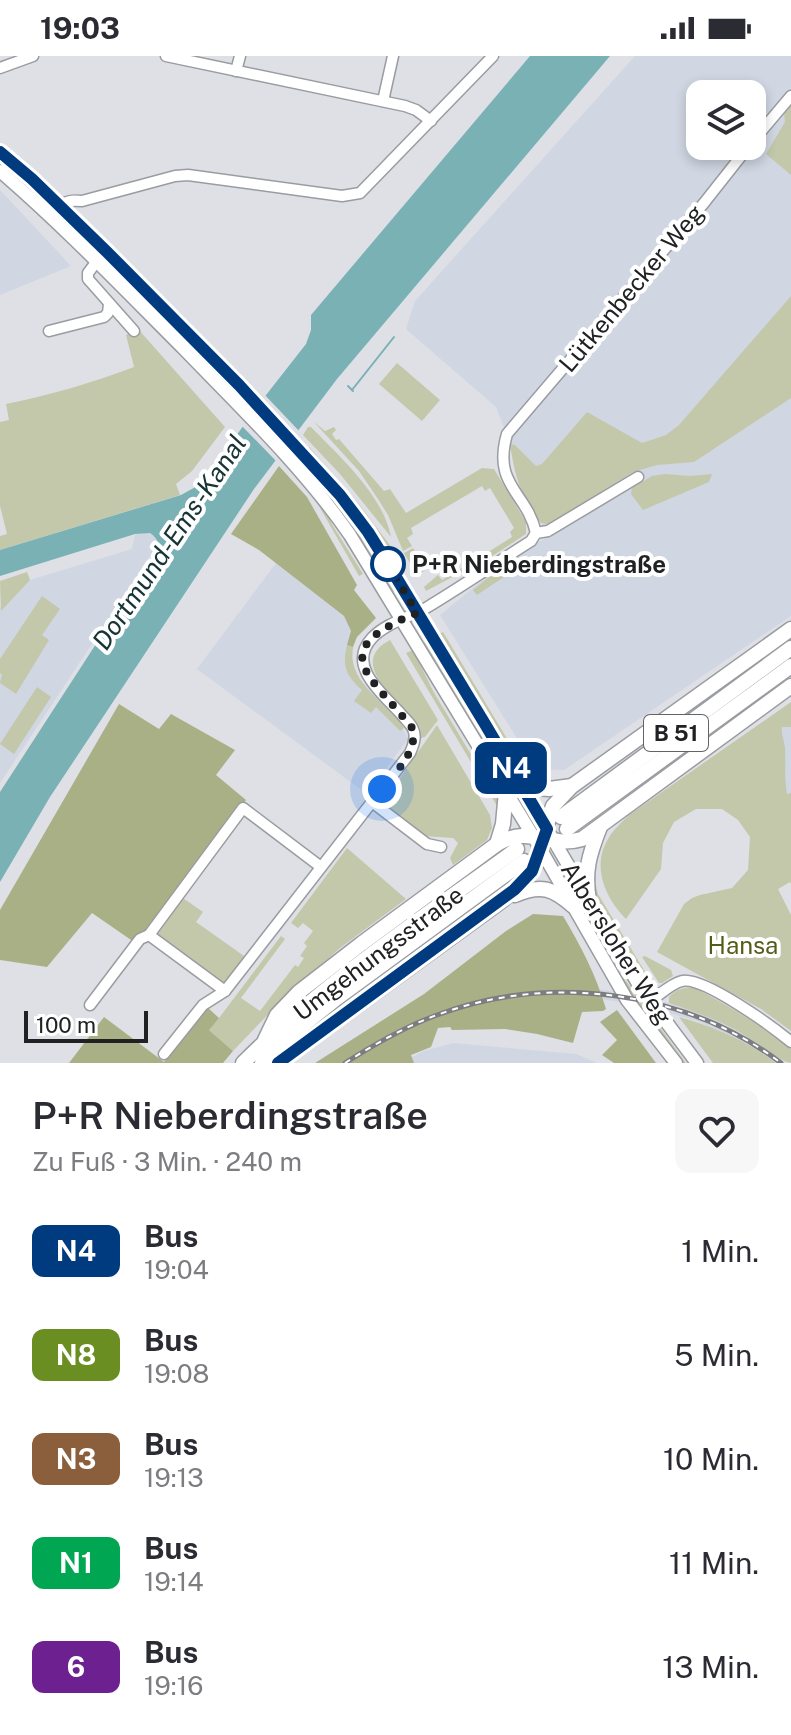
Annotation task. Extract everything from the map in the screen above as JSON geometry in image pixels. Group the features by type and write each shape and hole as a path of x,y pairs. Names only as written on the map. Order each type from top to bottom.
{"highway":[{"name":"B 51","path":"278,1063 504,899 529,875 553,806 572,786 791,629"},
{"name":"B 51","path":"791,648 564,823 791,666"},
{"name":"B 51","path":"265,1040 277,1015 299,992 497,844 514,836 576,841 600,827 791,686"},
{"path":"522,787 549,789 572,786"},
{"path":"497,844 503,824 506,792"},
{"path":"589,901 587,866 600,827"},
{"name":"Umgehungsstraße","path":"243,1063 265,1040 321,993 520,855 337,998 262,1063"},
{"name":"B 51","path":"504,899 529,889 542,889 557,893 573,906"}],"main road":[{"name":"Albersloher Weg","path":"0,152 66,202 107,252 302,452 368,532 522,787 573,906 627,1000 676,1063"},
{"name":"Albersloher Weg","path":"0,171 97,261 243,410 324,499 350,535 506,792 589,901 650,1001 697,1063"},
{"path":"97,261 107,252"}],"street":[{"path":"0,68 33,56"},
{"path":"166,56 383,101 416,110 431,121"},
{"path":"236,71 240,56"},
{"path":"383,101 393,56"},
{"path":"52,218 66,202 82,201 188,175 353,196 360,193 493,56"},
{"name":"Lütkenbecker Weg","path":"766,125 791,96"},
{"name":"Lütkenbecker Weg","path":"536,533 506,477 503,447 511,428 737,160"},
{"path":"97,261 88,273 88,279 134,331"},
{"path":"49,331 104,317 109,304"},
{"path":"164,1054 203,1005 225,991 410,753 414,742 413,729 363,668 366,646 371,639 531,541 536,533 548,531 638,477"},
{"path":"372,802 427,844 441,847"},
{"path":"90,1005 140,939 149,935 243,808 321,867"},
{"path":"149,935 225,991"},
{"path":"650,1001 675,983 696,981 741,1007 791,1042"}],"shaded area":[{"path":"635,56 791,56 791,616 564,770 536,769 440,615 489,575 547,537 496,407 406,329 415,301"},
{"path":"0,190 71,266 0,295"},
{"path":"151,531 158,544 0,783 0,607 30,580 132,549 135,535"},
{"path":"276,563 344,616 351,631 348,644 353,647 355,674 398,720 408,739 367,794 197,669"},
{"path":"782,727 791,727 791,793 787,795 785,743 781,737"},
{"path":"588,988 633,994 706,1016 736,1030 786,1063 776,1063 735,1038 697,1021 640,1005 586,997 562,997 520,999 476,1007 413,1030 412,1043 376,1063 337,1063 400,1027 475,1000 538,989"},
{"path":"453,1043 576,1054 597,1063 408,1063 407,1060 424,1051"}],"green space":[{"path":"791,105 791,175 766,154 785,122 784,113"},
{"path":"791,296 791,398 694,462 657,465 633,472 556,520 541,523 528,505 520,486 510,444 515,445 536,466 542,464 587,412 642,443 666,435 679,425"},
{"path":"138,329 225,427 192,471 176,484 180,495 0,550 0,536 7,534 0,506 0,422 9,420 6,404 71,388 134,367 126,335"},
{"path":"397,363 440,400 422,421 379,384"},
{"path":"314,422 325,431 334,427 336,430 332,434 336,440 339,439 384,491 390,489 406,513 482,468 494,469 526,522 526,534 483,562 476,552 482,556 512,537 510,532 514,528 490,488 485,491 482,486 411,528 413,534 407,538 412,546 403,551 388,515 359,471"},
{"path":"308,427 335,451 370,492 391,537 340,474 303,435"},
{"path":"309,447 358,503 398,556 394,559 306,449"},
{"path":"301,457 335,495 398,589 393,592 352,524 297,461"},
{"path":"279,466 307,497 357,585 354,590 376,618 357,637 353,647 347,645 351,631 344,616 259,550 231,534"},
{"path":"293,468 322,504 363,574 359,576 315,499 291,470"},
{"path":"712,474 709,482 643,510 631,494 632,488 652,476"},
{"path":"413,548 426,570 417,575 404,553"},
{"path":"472,555 477,564 426,591 424,587 438,575 442,580 470,563 469,556"},
{"path":"520,557 528,561 477,595 473,590 490,576"},
{"path":"27,572 30,580 1,611 0,581"},
{"path":"42,596 60,609 42,635 49,640 16,694 0,683 0,659"},
{"path":"443,632 524,767 530,781 439,634"},
{"path":"390,640 438,720 425,737 421,738 419,726 375,672 373,661 377,650"},
{"path":"425,642 478,731 519,791 529,818 448,684 420,645"},
{"path":"347,645 353,647 352,658 360,678 398,720 404,728 400,731 376,707 371,713 354,701 362,690 347,670"},
{"path":"413,650 433,691 497,798 500,811 406,653"},
{"path":"37,687 51,697 14,754 0,744"},
{"name":"Hansa","path":"791,702 791,727 782,727 782,730 787,794 791,793 791,884 778,889 791,915 791,1031 761,1009 657,952 684,904 700,895 732,888 748,870 750,837 738,820 722,809 696,809 674,822 663,843 661,869 626,919 607,892 601,860 610,836 629,815"},
{"path":"119,704 159,729 171,714 235,750 216,775 246,800 148,932 134,942 92,913 47,967 0,960 0,910"},
{"path":"437,725 490,815 492,828 487,840 453,865 450,858 458,843 453,838 424,836 381,805"},
{"path":"347,848 406,899 340,948 279,1003 233,1051 208,1029 281,936 285,939 241,998 260,1011 295,965 298,967 304,958 300,956 307,946 304,943 313,931 303,923 298,928 291,923"},
{"path":"593,875 598,894 656,990 646,985 637,972 630,954 595,895"},
{"path":"180,896 203,912 196,922 244,956 224,985 153,934"},
{"path":"533,914 563,916 588,961 606,1009 582,1012 573,1043 505,1029 452,1030 450,1027 438,1028 431,1047 411,1055 414,1063 315,1063 424,994"},
{"path":"642,957 671,970 673,976 659,983"},
{"path":"615,968 634,991 686,1063 682,1063"},
{"path":"693,987 744,1016 791,1049 791,1063 728,1026 669,1003 669,997 674,992"},
{"path":"206,1006 219,1018 209,1030 233,1051 223,1063 69,1063 104,1017 164,1062"},
{"path":"617,1010 656,1063 614,1063 602,1055 617,1040 600,1022"},
{"path":"679,1017 729,1035 776,1063 713,1063"}],"water":[{"name":"Dortmund-Ems-Kanal","path":"530,56 610,56 337,379 254,489 50,797 0,882 0,792 158,544 150,533 135,534 0,576 0,550 181,495 199,485 306,344 311,330 311,315"}],"pier":[{"path":"262,392 301,433 278,463 240,424"}],"waterway":[{"path":"352,390 394,337"},
{"path":"348,386 353,391"}],"railway":[{"path":"345,1063 390,1036 437,1015 480,1002 570,992 615,996 660,1005 702,1019 743,1038 781,1063"}],"bus line":[{"name":"N4","path":"0,152 107,252 239,385 340,495 388,564 547,829 532,871 504,899 278,1063"}],"place":[{"name":"P+R Nieberdingstraße","path":"388,564"}],"route":[{"path":"382,789 410,753 414,736 413,729 363,668 363,653 371,639 387,627 417,613 388,564"}]}
